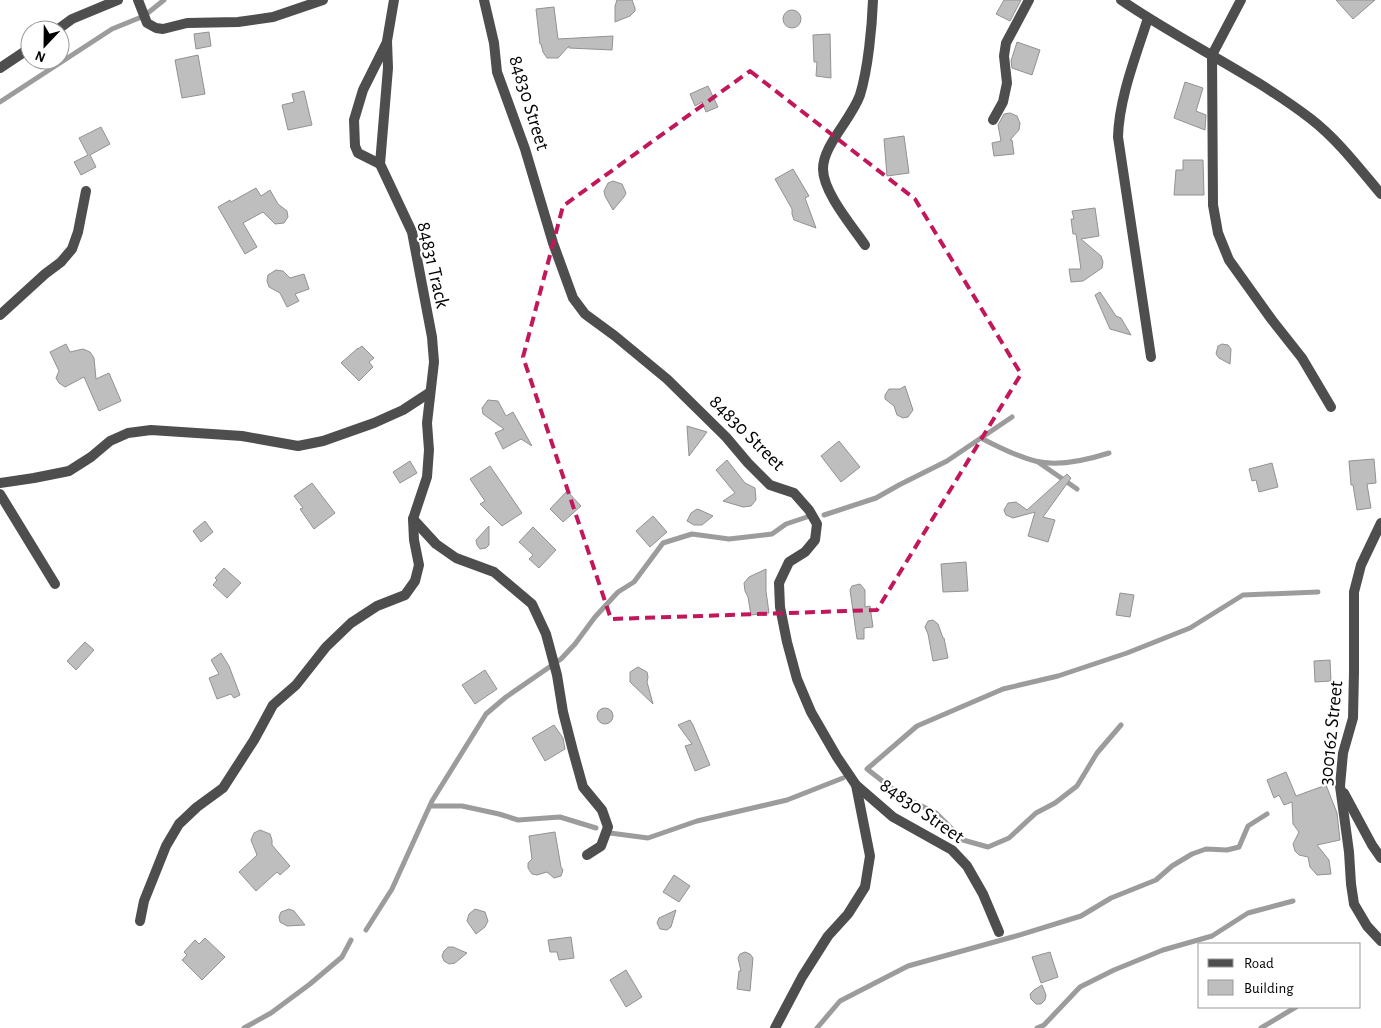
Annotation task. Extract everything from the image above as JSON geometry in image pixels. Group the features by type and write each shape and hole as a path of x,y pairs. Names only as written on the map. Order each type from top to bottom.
{"street":[{"path":"70,21 115,0"},
{"path":"138,0 147,23 156,28 163,29 187,23 238,22 273,17 322,0"},
{"name":"84831 Track","path":"394,0 387,41 388,68 380,164 412,232 432,337 434,362 427,423 429,450 427,477 413,519"},
{"name":"84830 Street","path":"484,0 494,43 499,80 525,149 553,243 573,298 585,314 667,379 726,437 770,485 794,493 809,510 817,524 814,540 805,552 789,562 779,583 780,607 797,678 811,712 856,785 893,817 952,850 968,866 983,894 999,932"},
{"path":"865,245 828,189 822,171 828,148 852,112 860,94 872,24 873,0"},
{"path":"993,120 1003,102 1007,82 1004,56 1006,43 1030,0"},
{"path":"1121,0 1264,87 1310,119 1330,136 1381,194"},
{"path":"1241,0 1212,55 1214,205 1218,234 1230,260 1272,320 1302,358 1331,406"},
{"path":"1148,18 1122,106 1118,122 1118,137 1151,358"},
{"path":"380,164 358,153 355,146 354,120 363,90 387,41"},
{"path":"0,68 20,55"},
{"path":"0,315 61,262 72,249 78,232 86,191"},
{"path":"0,483 69,471 91,457 110,441 128,433 151,430 242,436 298,446 323,441 374,423 403,410 429,393"},
{"path":"0,494 55,584"},
{"path":"413,519 436,544 456,558 494,572 532,604 546,634 557,676 563,712 583,787 602,810 608,827 601,846 587,855"},
{"path":"140,921 144,901 166,846 179,824 197,807 223,788 274,705 296,685 326,647 351,623 377,606 404,595 415,581 419,565 414,540 413,519"},
{"name":"300162 Street","path":"1381,523 1361,565 1354,592 1352,718 1343,753 1340,786 1354,904 1367,926 1381,941"},
{"path":"775,1028 802,977 828,936 848,914 865,887 870,856 856,785"},
{"path":"1340,786 1381,858"}],"highlighted area":[{"path":"750,71 915,199 1021,374 877,610 611,619 523,357 563,206"}],"building":[{"path":"617,0 632,0 635,11 630,16 615,22 615,6"},
{"path":"1004,0 1021,0 1010,21 996,14"},
{"path":"1336,0 1375,0 1353,19"},
{"path":"554,7 558,39 613,36 612,50 569,48 569,46 558,58 547,58 540,44 536,9"},
{"path":"788,10 796,10 801,15 799,26 788,28 783,23 783,15"},
{"path":"209,32 211,46 196,49 194,34"},
{"path":"830,34 831,78 816,76 817,62 814,62 813,35"},
{"path":"1017,42 1040,50 1032,75 1012,68 1011,61"},
{"path":"198,55 205,94 182,98 175,60"},
{"path":"1185,82 1203,88 1196,111 1206,115 1205,130 1174,118"},
{"path":"708,86 718,107 706,112 702,102 695,106 690,94"},
{"path":"304,91 312,125 288,130 282,105 294,102 292,94"},
{"path":"1010,113 1017,116 1020,123 1019,130 1010,140 1012,140 1014,154 994,156 992,143 1001,141 998,125 1004,114"},
{"path":"101,127 110,144 90,155 96,167 81,175 74,162 88,155 79,138"},
{"path":"904,136 909,173 887,176 884,139"},
{"path":"1183,160 1203,160 1204,195 1174,195 1176,170 1183,170"},
{"path":"793,169 809,196 805,198 816,228 794,220 792,209 775,179"},
{"path":"613,181 622,184 626,193 613,210 604,191 608,183"},
{"path":"256,188 261,196 270,190 278,204 287,211 288,217 284,223 275,224 263,212 243,223 257,247 245,254 218,207"},
{"path":"1095,208 1099,236 1081,239 1101,256 1102,268 1083,281 1071,282 1069,269 1081,269 1076,234 1073,234 1071,219 1074,219 1072,211"},
{"path":"276,270 283,271 290,278 304,274 309,289 295,294 299,301 287,307 280,293 269,287 267,281 268,275"},
{"path":"1100,292 1116,316 1121,318 1131,335 1110,329 1095,295"},
{"path":"66,344 70,352 83,349 90,352 94,358 96,379 109,373 121,401 99,411 84,377 65,387 59,383 56,378 59,371 50,352"},
{"path":"1222,344 1228,345 1231,349 1230,364 1219,358 1216,354 1218,346"},
{"path":"362,346 374,358 369,362 373,367 359,381 341,363"},
{"path":"905,386 913,410 908,417 903,418 897,415 894,406 885,399 885,395 889,389 900,389"},
{"path":"488,400 498,401 506,416 513,412 532,446 521,439 503,449 495,433 504,429 483,414 482,408"},
{"path":"687,426 707,432 689,456"},
{"path":"839,441 860,467 841,482 821,456"},
{"path":"1374,459 1376,483 1367,484 1371,508 1357,510 1353,485 1351,485 1349,461"},
{"path":"727,460 745,483 755,488 756,500 751,506 743,507 723,501 735,493 716,470"},
{"path":"410,461 417,473 400,483 393,472"},
{"path":"1272,463 1278,487 1259,492 1256,480 1252,481 1249,469"},
{"path":"490,466 522,513 502,526 480,504 485,501 470,479"},
{"path":"1067,474 1071,478 1043,517 1055,520 1048,542 1028,536 1035,512 1013,518 1006,515 1004,510 1008,503 1016,502 1027,510"},
{"path":"312,483 335,513 314,529 300,509 303,508 294,496"},
{"path":"567,491 581,506 563,522 550,509"},
{"path":"697,509 713,516 702,525 694,525 687,521 691,513"},
{"path":"653,516 667,532 650,547 636,531"},
{"path":"205,521 213,532 201,542 193,531"},
{"path":"489,526 489,545 486,548 480,549 476,540"},
{"path":"533,527 556,550 539,568 529,559 533,555 519,542"},
{"path":"966,562 968,591 943,592 941,564"},
{"path":"224,568 241,583 227,598 213,585 217,580 215,578"},
{"path":"766,569 769,613 751,615 744,583 749,577"},
{"path":"860,584 865,590 865,607 870,606 873,627 864,628 864,639 857,639 850,590 852,586"},
{"path":"1120,593 1134,595 1130,617 1116,615"},
{"path":"933,620 938,624 944,638 948,658 933,661 925,627 928,621"},
{"path":"85,642 94,650 76,670 67,661"},
{"path":"221,653 229,666 240,695 234,698 231,694 217,699 209,678 219,674 211,660"},
{"path":"1330,660 1331,681 1315,682 1314,661"},
{"path":"638,667 647,672 647,682 653,704 630,682 630,672"},
{"path":"485,670 497,689 475,704 462,685"},
{"path":"605,708 611,710 613,716 611,722 605,724 599,722 597,716 599,710"},
{"path":"690,720 710,765 695,771 685,746 692,744 678,725"},
{"path":"554,725 563,738 565,749 545,761 532,738"},
{"path":"1286,772 1296,796 1326,785 1337,813 1340,840 1317,845 1329,860 1331,874 1317,875 1310,867 1308,857 1299,855 1295,851 1293,844 1299,832 1293,824 1292,802 1284,805 1279,795 1274,798 1267,780"},
{"path":"260,830 270,834 272,845 290,866 280,875 277,872 256,891 239,872 257,855 251,840 254,833"},
{"path":"555,832 563,870 561,876 554,878 547,872 537,875 532,874 528,868 528,863 532,859 529,836"},
{"path":"674,875 690,886 679,902 663,892"},
{"path":"289,909 294,911 305,925 287,926 280,922 281,912"},
{"path":"475,909 485,912 488,921 485,927 476,934 467,921 469,914"},
{"path":"676,910 671,927 667,930 660,929 657,923 659,918"},
{"path":"571,937 574,958 559,960 557,952 550,952 548,940"},
{"path":"205,938 225,957 202,980 182,960 187,955 184,952 195,940 199,944"},
{"path":"448,947 453,947 467,953 455,963 449,964 444,961 442,956"},
{"path":"745,952 753,958 750,991 737,989 739,971 741,971 738,958 740,954"},
{"path":"1050,952 1058,977 1041,983 1032,957"},
{"path":"626,970 642,997 626,1007 610,980"},
{"path":"1042,985 1046,995 1045,1000 1041,1004 1036,1004 1031,999 1030,994"}],"waterway":[{"path":"0,102 112,29 144,16 164,0"},
{"path":"824,515 876,498 947,461 1012,417"},
{"path":"981,438 1014,454 1044,463 1072,462 1109,453"},
{"path":"1038,462 1077,489"},
{"path":"366,930 392,889 432,801 486,714 506,697 561,659 618,592 634,582 663,543 692,534 729,539 772,534 786,524 807,517"},
{"path":"1121,725 1097,753 1077,786 1055,803 1036,813 1009,838 988,847 963,840 936,813 903,797 867,769 917,726 1003,689 1058,676 1127,653 1190,628 1243,595 1318,592"},
{"path":"610,833 648,838 697,821 787,800 843,778"},
{"path":"430,806 462,806 518,820 560,817 596,828"},
{"path":"817,1028 840,1001 908,966 1081,916 1111,898 1156,880 1172,866 1192,854 1206,849 1227,850 1239,847 1248,826 1267,814"},
{"path":"1037,1028 1044,1025 1080,987 1114,970 1163,950 1212,936 1248,913 1293,901"},
{"path":"244,1028 271,1013 310,984 342,957 351,940"},
{"path":"1261,1028 1294,1008"}]}
